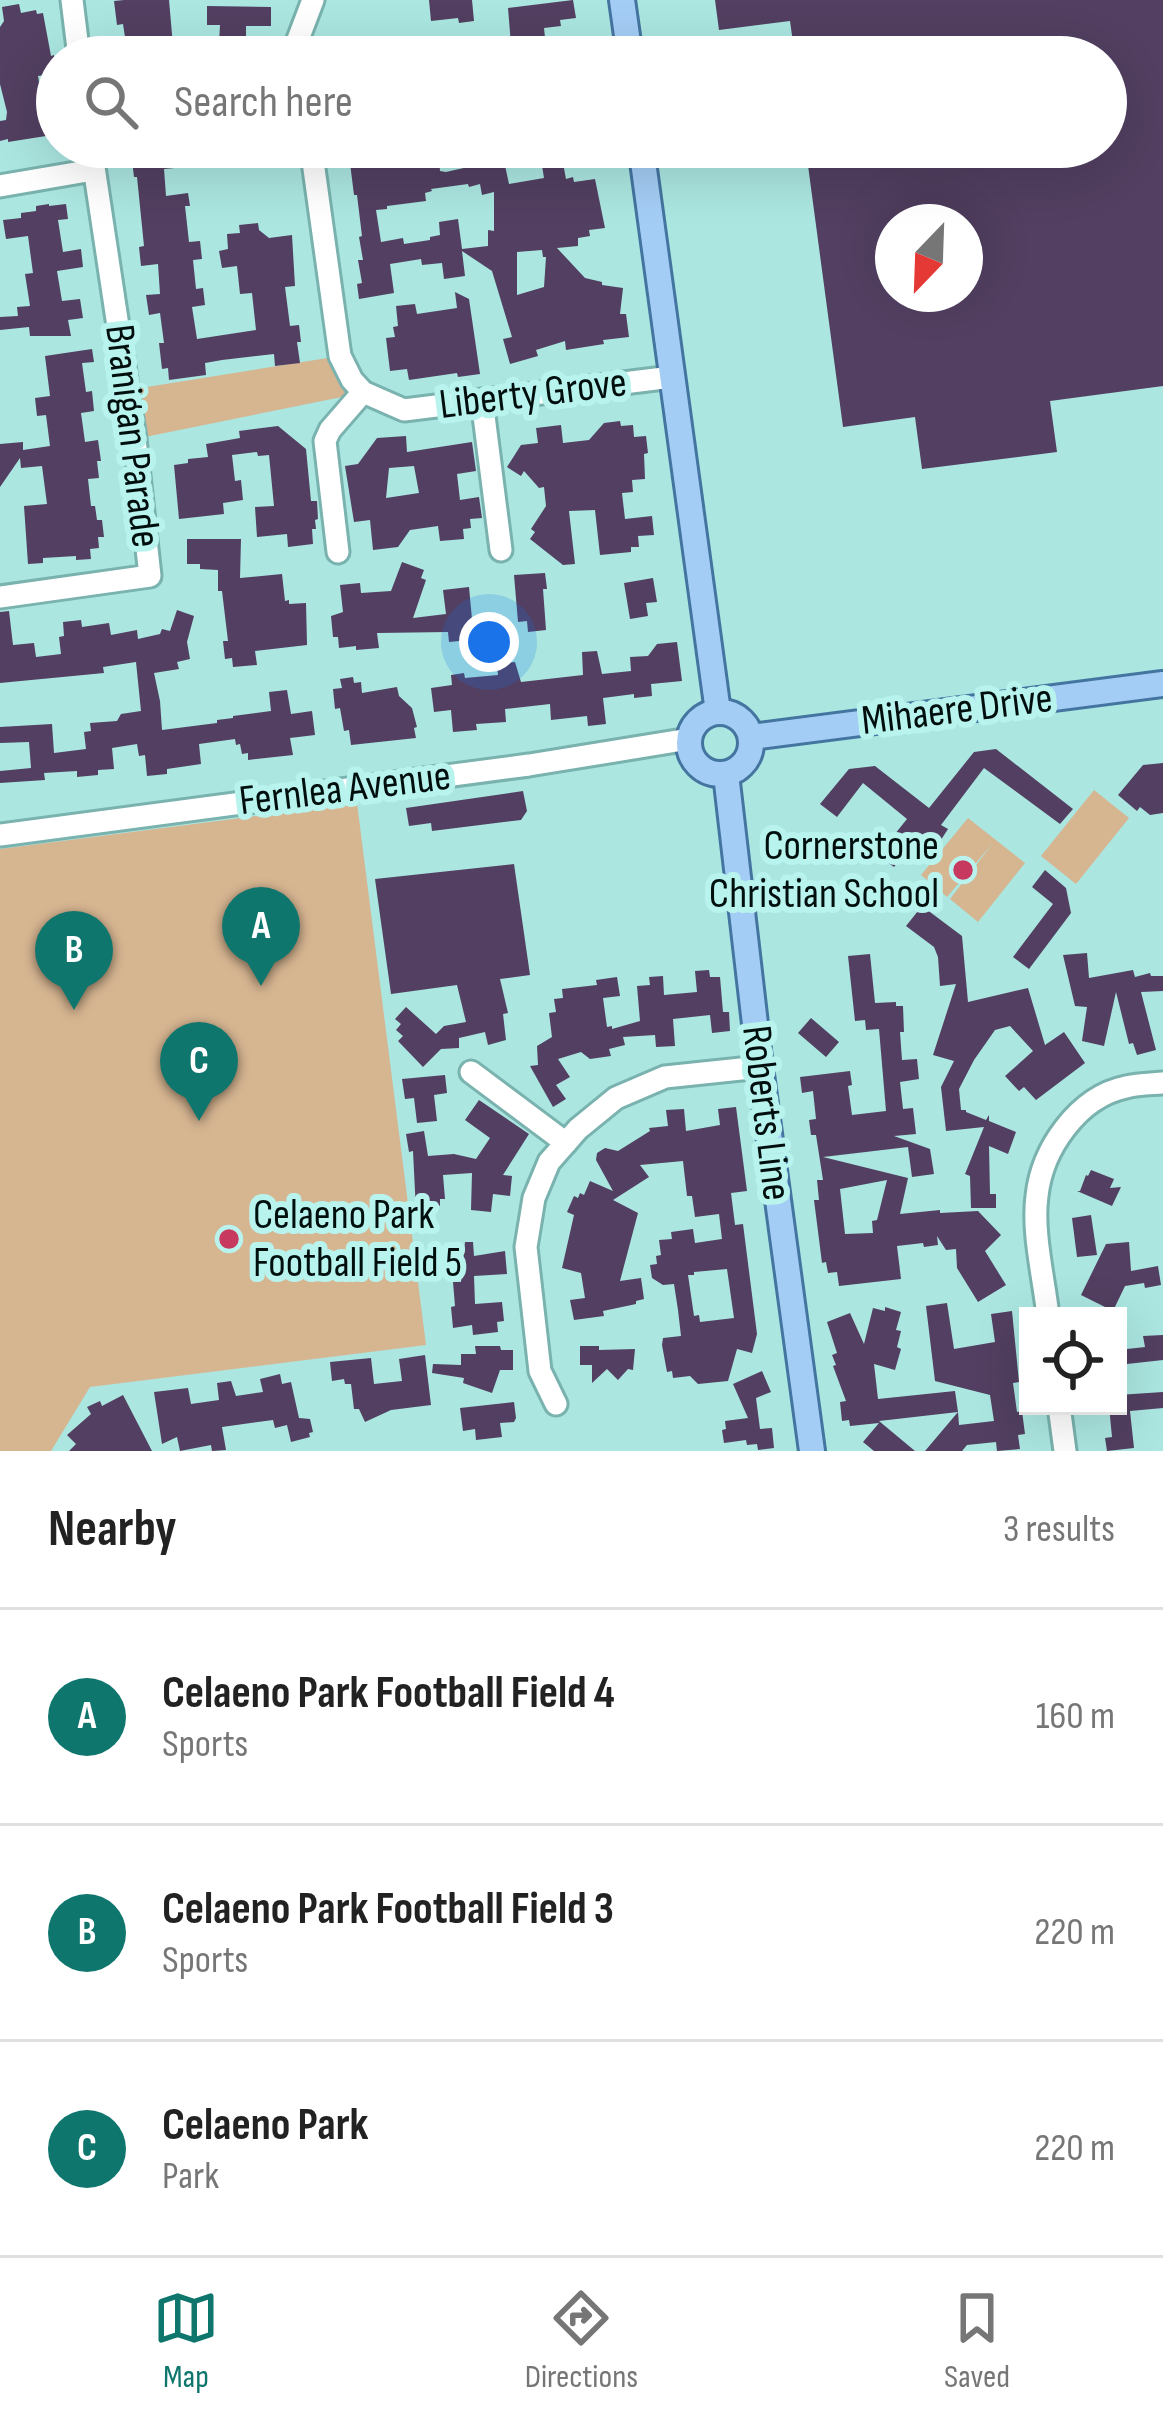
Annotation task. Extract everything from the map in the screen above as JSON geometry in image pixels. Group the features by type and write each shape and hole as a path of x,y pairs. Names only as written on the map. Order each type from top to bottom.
{"main road":[{"path":"622,0 627,36"},
{"path":"644,168 718,712"},
{"name":"Mihaere Drive","path":"751,737 1163,684"},
{"path":"718,712 735,716 751,737 743,764 726,774 699,766 689,749 699,721 718,712"},
{"name":"Roberts Line","path":"726,774 812,1451"}],"street":[{"path":"72,0 76,36"},
{"path":"299,36 313,0"},
{"path":"0,186 61,168"},
{"name":"Branigan Parade","path":"0,597 150,576 135,439 93,168"},
{"path":"314,168 340,356 362,392 325,442 338,552"},
{"name":"Liberty Grove","path":"362,392 404,410 672,377"},
{"path":"482,400 501,550"},
{"name":"Fernlea Avenue","path":"0,835 689,739"},
{"path":"556,1404 540,1371 526,1244 534,1198 549,1162 578,1129 616,1098 665,1076 760,1067"},
{"path":"471,1072 566,1143"},
{"path":"1047,1307 1036,1199 1049,1154 1079,1114 1098,1099 1123,1087 1163,1082"},
{"path":"1061,1415 1065,1451"}],"shaded area":[{"path":"340,356 357,385 342,397 135,439 128,390"},
{"path":"1094,790 1129,818 1076,884 1041,856"},
{"path":"357,803 426,1345 90,1387 51,1451 0,1451 0,849"},
{"path":"968,818 1025,863 978,922 950,899 993,843 947,897 921,875"}],"building":[{"path":"169,0 172,36 125,36 123,24 117,25 114,1"},
{"path":"429,0 472,0 474,21 431,21"},
{"path":"573,0 576,18 544,28 545,36 510,36 508,8"},
{"path":"715,0 1163,0 1163,386 1050,401 1057,452 922,469 915,417 843,427 808,168 1127,168 1127,36 792,36 790,21 719,30"},
{"path":"19,4 21,13 43,13 47,36 36,36 36,138 8,142 0,141 0,121 6,120 7,112 0,84 2,7"},
{"path":"207,6 271,7 271,26 246,26 246,36 219,36 220,25 207,25"},
{"path":"133,168 175,168 164,169 166,196 188,193 189,242 200,241 202,259 193,260 196,289 203,288 205,305 192,307 197,339 256,330 252,293 240,294 237,266 222,268 219,251 228,249 227,234 240,233 239,225 258,223 269,238 292,235 295,286 285,287 290,326 299,325 300,363 275,366 274,354 222,360 205,363 206,375 169,380 168,368 162,369 160,313 149,315 146,295 160,294 158,264 141,266 139,247 144,246"},
{"path":"351,168 440,168 446,172 506,168 509,184 544,178 542,168 564,168 566,179 573,177 574,182 595,179 605,228 589,230 590,236 578,238 578,246 557,248 585,278 623,288 620,314 626,314 629,337 566,350 565,341 510,364 503,339 512,337 492,271 462,251 465,276 444,279 442,263 422,265 421,259 390,264 394,293 359,299 362,236","holes":["480,184 482,195 494,192 494,231 488,230 488,246 462,249 458,219 439,222 440,235 430,240 381,242 376,210 426,201 425,193 431,189","542,250 544,287 517,295 517,252"]},
{"path":"66,204 68,219 58,220 63,252 81,249 83,267 57,271 62,301 80,299 83,318 68,320 71,336 30,336 29,327 0,330 0,317 18,316 17,307 30,306 25,274 33,273 28,236 6,239 3,220 21,218 21,213"},
{"path":"455,292 469,299 480,374 409,380 407,369 390,371 386,338 395,337 396,306 415,304 417,314 457,308"},
{"path":"92,349 94,362 82,363 94,411 81,413 85,442 98,440 99,478 88,479 91,506 95,506 97,520 102,520 104,537 98,537 99,548 90,549 91,559 43,558 43,563 28,564 24,506 47,504 42,466 21,468 20,458 0,487 0,444 23,442 23,450 50,446 46,415 37,416 35,398 50,396 45,356"},
{"path":"620,421 621,426 633,425 634,437 646,436 648,453 644,454 645,479 632,480 633,492 622,493 625,519 652,516 654,535 638,536 639,547 631,547 631,552 600,555 595,510 569,511 575,564 563,565 530,539 546,506 544,487 539,488 524,471 521,476 507,467 521,445 538,443 536,428 561,425 563,443 589,440 604,423"},
{"path":"278,426 306,449 311,501 317,501 313,544 288,547 287,534 257,537 255,507 274,506 269,455 258,456 257,452 232,455 243,500 223,503 224,514 179,519 174,465 208,457 206,444 240,438 239,431"},
{"path":"406,436 407,452 472,442 476,471 457,474 460,500 479,497 482,518 470,519 471,528 463,529 464,539 440,541 438,526 410,530 398,547 373,550 370,520 354,522 345,466 358,464 377,438","holes":["414,466 419,493 386,498 389,468"]},
{"path":"187,539 241,539 240,578 282,574 285,601 306,603 307,645 255,651 257,665 233,667 232,658 225,659 223,641 228,641 218,570 187,564"},
{"path":"402,562 424,570 421,578 426,580 413,618 446,614 443,590 469,587 472,619 498,616 500,637 449,642 448,632 377,633 379,648 339,648 331,616 343,612 340,585 360,583 361,593 391,591"},
{"path":"545,573 546,630 528,632 527,621 518,622 514,575"},
{"path":"653,578 657,602 646,603 648,616 630,619 624,583"},
{"path":"177,610 194,616 187,642 190,659 177,662 179,669 154,673 162,730 271,711 269,692 287,690 291,714 312,711 315,735 290,738 293,755 248,760 248,753 242,754 235,739 199,744 201,764 147,776 145,755 139,756 137,744 112,748 114,769 98,770 98,775 44,773 45,780 0,783 0,771 31,768 29,742 0,743 0,727 52,724 54,753 86,749 84,732 91,731 90,723 117,721 121,714 141,711 136,662 103,667 104,673 0,683 0,612 9,611 13,645 34,643 36,657 61,654 63,622 81,620 82,627 109,623 111,635 137,630 138,639 160,634 162,629 170,631"},
{"path":"677,642 682,681 651,684 652,696 603,698 606,724 588,726 587,716 551,720 550,704 505,709 506,722 453,732 451,710 434,712 431,688 452,685 451,675 498,675 497,664 515,662 521,682 583,675 582,652 597,651 602,674 631,671 630,657 648,656 657,644"},
{"path":"353,677 354,683 361,682 362,693 397,687 399,696 412,708 416,738 351,745 340,708 335,709 333,689 342,688 340,679"},
{"path":"996,749 1073,809 1060,824 984,768 941,825 948,829 935,849 918,837 894,867 878,855 907,819 863,783 837,817 820,804 849,769 875,766 929,808 974,752"},
{"path":"1163,763 1163,813 1150,815 1140,807 1137,811 1118,795 1143,765"},
{"path":"523,791 527,811 521,820 432,831 431,823 409,826 406,808"},
{"path":"514,864 530,975 500,979 508,1013 503,1014 506,1040 488,1045 485,1032 459,1038 459,1048 441,1049 423,1067 398,1041 403,1036 396,1030 401,1024 395,1019 406,1007 436,1034 444,1026 466,1022 457,985 391,994 375,879"},
{"path":"1045,870 1066,888 1071,913 1029,969 1013,957 1053,904 1032,887"},
{"path":"922,906 962,936 968,1002 1028,988 1045,1045 1064,1032 1085,1063 1036,1100 1005,1076 1033,1051 1010,1026 995,1030 974,1060 959,1089 961,1110 986,1120 989,1115 989,1121 1016,1132 1008,1154 989,1146 990,1194 996,1194 996,1208 971,1208 970,1176 965,1174 984,1127 946,1131 941,1087 954,1061 933,1055 956,984 940,986 934,947 906,926"},
{"path":"1087,953 1089,978 1133,970 1135,977 1163,976 1163,991 1141,992 1156,1050 1137,1055 1133,1043 1129,1044 1116,992 1104,1046 1082,1041 1087,1007 1075,1006 1063,955"},
{"path":"870,954 875,1003 903,1006 902,1060 917,1059 919,1079 900,1082 903,1109 913,1108 916,1134 894,1136 930,1149 934,1174 912,1177 908,1147 823,1157 908,1178 900,1214 978,1211 1001,1235 985,1251 1006,1285 978,1302 957,1268 956,1249 946,1250 937,1236 938,1245 897,1246 901,1279 839,1286 837,1272 828,1273 826,1262 822,1263 814,1200 819,1200 817,1180 823,1180 809,1120 816,1119 813,1091 802,1093 800,1077 850,1071 852,1115 886,1111 879,1029 866,1030 865,1020 855,1021 848,956","holes":["887,1180 877,1220 872,1221 873,1233 845,1234 840,1189"]},
{"path":"709,970 710,977 720,977 730,1031 712,1033 710,1015 673,1019 675,1046 656,1047 655,1035 623,1037 625,1045 609,1049 611,1056 590,1059 581,1052 558,1059 570,1077 556,1085 566,1099 553,1107 530,1066 538,1065 537,1046 552,1037 549,1013 556,1012 554,999 563,998 562,989 617,977 620,996 603,998 607,1027 612,1029 640,1021 637,986 650,985 649,977 663,976 664,995 697,992 695,971"},
{"path":"811,1018 839,1042 826,1057 798,1033"},
{"path":"445,1075 447,1093 434,1095 437,1121 417,1123 414,1098 405,1099 402,1079"},
{"path":"479,1100 529,1134 503,1175 512,1176 510,1196 493,1194 491,1212 471,1210 472,1173 443,1175 445,1199 440,1199 431,1217 423,1217 416,1211 413,1151 409,1152 406,1134 424,1131 428,1156 454,1154 476,1159 490,1138 465,1120"},
{"path":"736,1107 747,1191 731,1193 735,1225 743,1224 757,1334 752,1353 737,1349 728,1381 698,1384 690,1376 673,1378 672,1371 667,1372 663,1338 681,1336 674,1284 663,1285 652,1278 650,1265 657,1264 656,1256 661,1255 659,1240 672,1239 671,1232 693,1229 695,1243 722,1239 719,1214 695,1217 683,1161 640,1165 649,1177 613,1200 638,1213 620,1281 641,1278 644,1299 603,1311 604,1316 574,1320 570,1300 585,1298 581,1273 562,1268 574,1215 567,1212 574,1196 584,1195 590,1181 613,1191 596,1160 597,1153 605,1148 618,1151 649,1128 668,1126 666,1110 684,1109 686,1131 720,1125 718,1109","holes":["727,1269 734,1318 700,1322 699,1315 694,1316 688,1275"]},
{"path":"1091,1170 1114,1179 1110,1188 1121,1187 1112,1206 1077,1191"},
{"path":"1091,1215 1097,1255 1077,1257 1072,1218"},
{"path":"465,1242 473,1242 474,1256 505,1251 507,1274 474,1276 475,1304 502,1302 504,1321 497,1322 498,1332 473,1335 472,1325 453,1328 453,1282 461,1282"},
{"path":"1129,1242 1131,1271 1158,1266 1161,1285 1125,1286 1115,1307 1081,1295 1106,1244"},
{"path":"947,1303 954,1349 995,1342 991,1314 1012,1311 1019,1382 1013,1383 1025,1434 1018,1435 1020,1449 997,1451 996,1442 967,1445 962,1451 925,1451 958,1412 959,1425 994,1421 990,1395 935,1381 926,1306"},
{"path":"885,1307 901,1312 896,1330 901,1331 897,1347 901,1349 895,1370 874,1364 878,1399 955,1391 958,1412 879,1421 915,1451 874,1451 863,1442 879,1423 850,1426 849,1420 842,1421 840,1402 846,1401 833,1366 832,1355 837,1353 827,1322 850,1313 864,1344 873,1308 885,1311"},
{"path":"1163,1335 1163,1360 1127,1364 1127,1349 1145,1347 1143,1336"},
{"path":"475,1346 513,1350 513,1370 500,1370 492,1393 463,1383 464,1378 432,1373 433,1364 461,1365 461,1354 476,1354"},
{"path":"580,1346 635,1349 633,1370 628,1369 618,1380 607,1369 592,1383 592,1365 580,1365"},
{"path":"425,1355 431,1405 391,1410 365,1422 359,1409 354,1409 351,1384 344,1379 332,1381 330,1362 371,1358 374,1384 402,1381 399,1359"},
{"path":"762,1371 771,1392 756,1398 760,1429 772,1428 774,1448 758,1450 757,1444 747,1445 746,1440 724,1443 725,1421 748,1418 733,1384"},
{"path":"280,1374 282,1384 291,1382 299,1418 310,1419 310,1437 291,1442 287,1425 275,1428 273,1420 222,1427 226,1450 212,1451 211,1445 180,1451 177,1437 162,1444 154,1392 188,1388 191,1404 219,1400 217,1383 231,1381 236,1396 263,1392 260,1379"},
{"path":"1163,1392 1163,1408 1130,1411 1134,1448 1107,1451 1105,1438 1112,1437 1110,1415 1127,1415 1127,1394"},
{"path":"123,1395 152,1451 69,1451 76,1444 67,1435 91,1414 87,1407 100,1401 102,1406"},
{"path":"514,1402 516,1418 500,1423 502,1437 476,1440 475,1429 463,1431 460,1408"}],"place":[{"name":"Cornerstone Christian School","path":"963,870"},
{"name":"Celaeno Park Football Field 4","path":"261,986"},
{"name":"Celaeno Park Football Field 3","path":"74,1010"},
{"name":"Celaeno Park","path":"199,1121"},
{"name":"Celaeno Park Football Field 5","path":"229,1239"}]}
